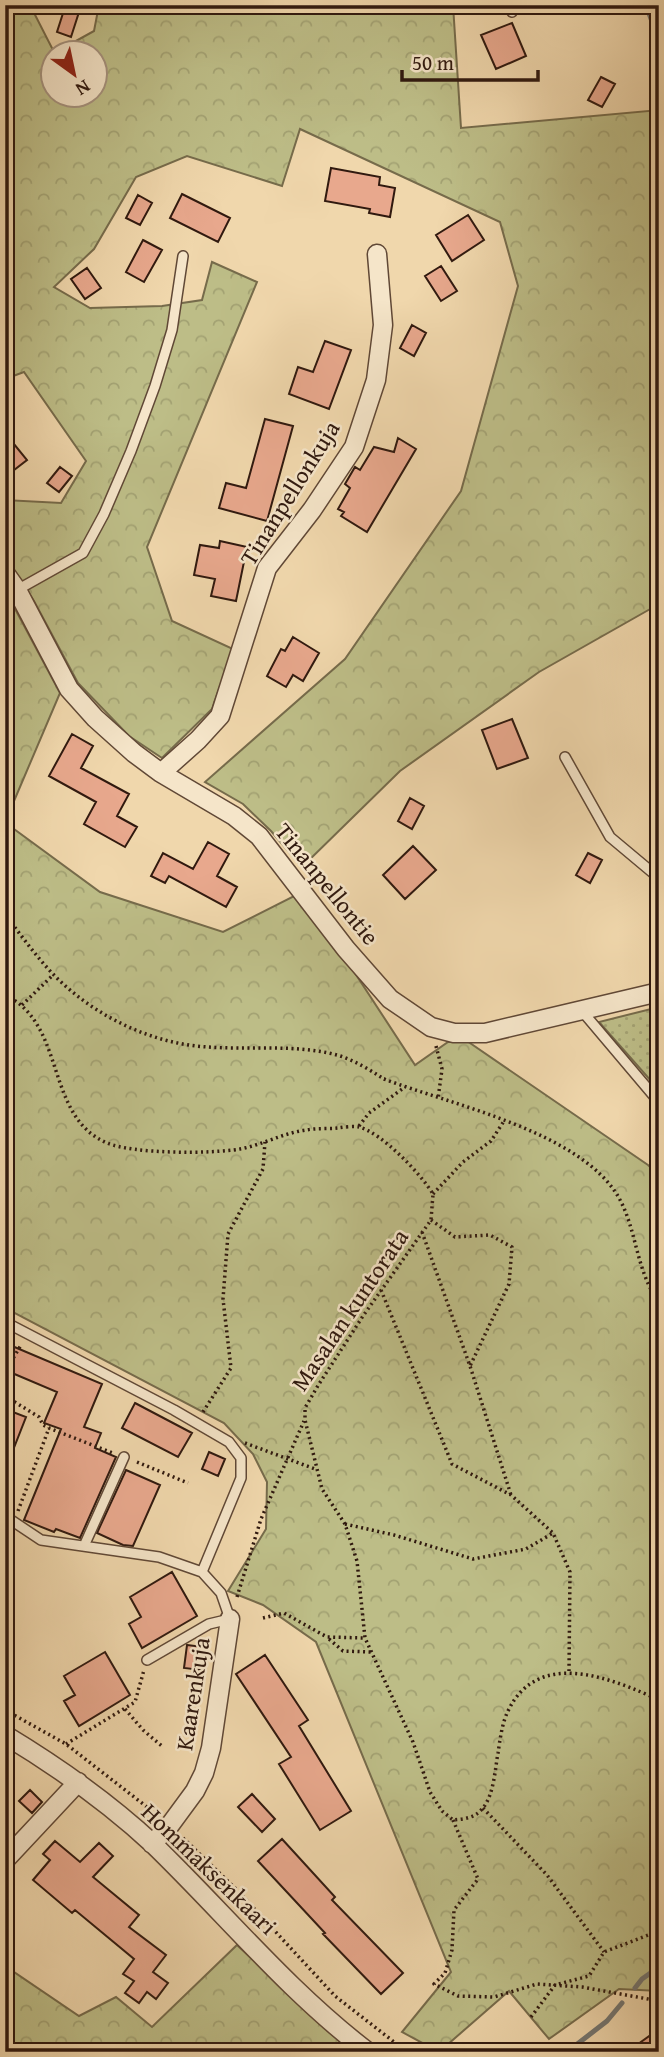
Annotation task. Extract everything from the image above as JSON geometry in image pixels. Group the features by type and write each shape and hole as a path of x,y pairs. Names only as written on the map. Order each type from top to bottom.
{"street":[{"name":"Tinanpellonkuja","path":"161,773 220,716 267,568 312,510 354,447 376,380 383,325 377,254"},
{"name":"Tinanpellontie","path":"5,573 17,590 69,690 95,718 161,773 234,816 259,836 346,949 390,999 432,1027 454,1033 485,1033 659,992"},
{"name":"Kaarenkuja","path":"152,1843 170,1825 195,1791 204,1773 211,1748 230,1619"},
{"name":"Hommaksenkaari","path":"5,1735 78,1782 152,1843 313,2006 368,2052"},
{"path":"5,1860 78,1782"}],"lane":[{"path":"17,590 83,553 104,514 155,386 172,330 183,256"},
{"path":"565,757 610,837 659,878"},
{"path":"582,1011 659,1102"},
{"path":"5,1322 229,1442 241,1458 241,1478 202,1572"},
{"path":"84,1546 124,1457"},
{"path":"9,1519 41,1540 159,1557 202,1572 221,1593 230,1619 209,1624 147,1660"}],"path":[{"path":"5,914 54,975 104,1016 163,1040 205,1047 308,1050 338,1055 384,1079 548,1137 599,1172 619,1197 633,1231 646,1280 659,1302"},
{"path":"22,1006 54,975"},
{"path":"5,995 22,1006 45,1034 65,1098 82,1126 107,1143 135,1150 239,1149 306,1130 358,1127 374,1134 408,1163 433,1194 463,1162 491,1142 504,1120"},
{"path":"432,1027 442,1069 438,1099"},
{"path":"358,1127 369,1113 405,1087"},
{"path":"196,1423 231,1368 223,1299 228,1234 262,1169 265,1142"},
{"name":"Masalan kuntorata","path":"433,1194 430,1220 319,1384 306,1408 304,1420 321,1489 345,1524 358,1561 365,1638 414,1742 430,1792 442,1811 453,1820 478,1879 454,1910 452,1950 445,1973 434,1984 458,1996 494,1997 537,1984 555,1985"},
{"path":"430,1220 455,1237 490,1235 512,1248 509,1284 470,1366"},
{"path":"422,1232 470,1366 511,1495"},
{"path":"381,1290 452,1464 511,1495 553,1533 570,1572 569,1671"},
{"path":"5,1372 27,1334"},
{"path":"5,1396 39,1417 43,1425 49,1428 188,1483"},
{"path":"230,1619 261,1519 304,1420"},
{"path":"9,1519 49,1428"},
{"path":"229,1442 249,1443 286,1460 315,1469"},
{"path":"345,1524 394,1535 473,1559 526,1549 553,1533"},
{"path":"262,1618 284,1614 327,1637 343,1651 371,1652"},
{"path":"327,1637 365,1638"},
{"path":"66,1744 135,1702 147,1660"},
{"path":"453,1820 470,1818 484,1808 490,1792 507,1712 519,1693 541,1678 569,1671 588,1674 659,1700"},
{"path":"125,1709 143,1730 163,1747"},
{"path":"5,1710 66,1744 170,1825 236,1889 335,1996 407,2052"},
{"path":"484,1808 547,1875 604,1952"},
{"path":"531,2017 555,1985 589,1976 604,1952 659,1931"},
{"path":"555,1985 659,2001"}],"green space":[{"path":"10,5 30,5 47,38 38,38 38,108 108,108 108,38 81,38 94,31 99,5 453,5 461,128 659,110 659,604 539,672 400,771 302,867 243,804 205,782 345,659 461,491 518,286 500,222 300,129 282,186 187,156 136,177 94,249 54,287 90,308 162,306 202,300 212,262 257,282 147,547 172,621 233,649 212,709 162,758 129,736 78,683 34,601 5,558 5,500 61,503 86,461 24,372 5,379 5,11"},
{"path":"5,590 60,693 14,801 14,829 100,892 223,932 302,892 415,1065 448,1042 467,1041 659,1175 659,1991 619,1989 549,2039 509,1991 439,2052 402,2032 451,1972 316,1642 263,1605 228,1591 266,1529 267,1482 253,1454 224,1423 5,1308"},
{"path":"659,1007 659,1090 599,1022"},
{"path":"237,1945 352,2052 5,2052 5,1966 79,2016 116,1997 152,2027"}],"building":[{"path":"65,7 79,12 71,37 57,32"},
{"path":"512,23 526,56 496,69 481,35"},
{"path":"601,77 615,84 602,107 588,100"},
{"path":"331,168 380,177 379,185 395,188 390,217 369,213 370,209 325,201"},
{"path":"182,194 230,218 218,242 170,218"},
{"path":"138,195 152,203 140,225 126,218"},
{"path":"468,215 484,240 452,261 436,235"},
{"path":"143,240 162,250 144,282 126,272"},
{"path":"441,266 457,291 441,301 425,276"},
{"path":"87,268 101,288 85,299 71,279"},
{"path":"412,325 426,333 414,356 400,348"},
{"path":"325,341 351,350 329,409 289,394 298,367 313,372"},
{"path":"265,419 293,426 267,521 219,508 226,483 246,488"},
{"path":"5,433 27,460 5,477"},
{"path":"398,438 416,449 367,532 341,516 344,512 338,509 350,488 345,484 355,467 360,470 374,447 394,452"},
{"path":"60,467 72,476 59,492 47,483"},
{"path":"220,541 247,547 236,601 211,596 215,579 194,575 200,545 219,548"},
{"path":"293,637 319,653 303,681 293,675 286,687 267,676 281,649 285,651"},
{"path":"512,719 528,758 497,769 482,730"},
{"path":"72,734 93,746 81,768 129,794 117,816 137,827 125,847 84,824 96,802 49,776"},
{"path":"410,798 424,806 412,829 398,821"},
{"path":"208,842 229,854 217,876 237,887 226,907 169,876 165,883 151,876 163,853 193,869"},
{"path":"413,846 436,870 405,899 383,875"},
{"path":"588,853 602,860 590,883 576,875"},
{"path":"5,1343 102,1384 84,1427 101,1433 95,1448 116,1457 80,1538 56,1529 54,1532 24,1520 61,1429 44,1423 57,1392 5,1370"},
{"path":"135,1403 192,1433 178,1457 122,1428"},
{"path":"5,1409 26,1417 6,1468 5,1468"},
{"path":"209,1452 225,1459 218,1476 202,1469"},
{"path":"126,1470 160,1485 133,1546 123,1545 97,1533"},
{"path":"172,1572 197,1616 142,1648 129,1624 141,1617 130,1597"},
{"path":"187,1645 204,1647 201,1670 184,1668"},
{"path":"105,1652 130,1695 79,1726 64,1701 75,1695 64,1676"},
{"path":"265,1655 308,1720 299,1726 351,1811 320,1830 279,1764 291,1757 236,1674"},
{"path":"30,1790 42,1802 32,1813 19,1801"},
{"path":"252,1794 275,1819 262,1832 238,1807"},
{"path":"282,1839 335,1897 332,1900 403,1973 381,1994 258,1861"},
{"path":"55,1841 80,1862 99,1843 113,1856 93,1877 139,1915 129,1927 166,1955 153,1972 168,1983 156,1999 147,1992 139,2003 125,1993 134,1981 123,1974 134,1959 75,1910 72,1913 33,1880 50,1860 43,1854"},
{"path":"659,2029 659,2052 627,2052"}],"waterway":[{"path":"646,5 659,41"},
{"path":"635,1988 642,1979 659,1967"},
{"path":"567,2052 607,2021 622,2003"}]}
